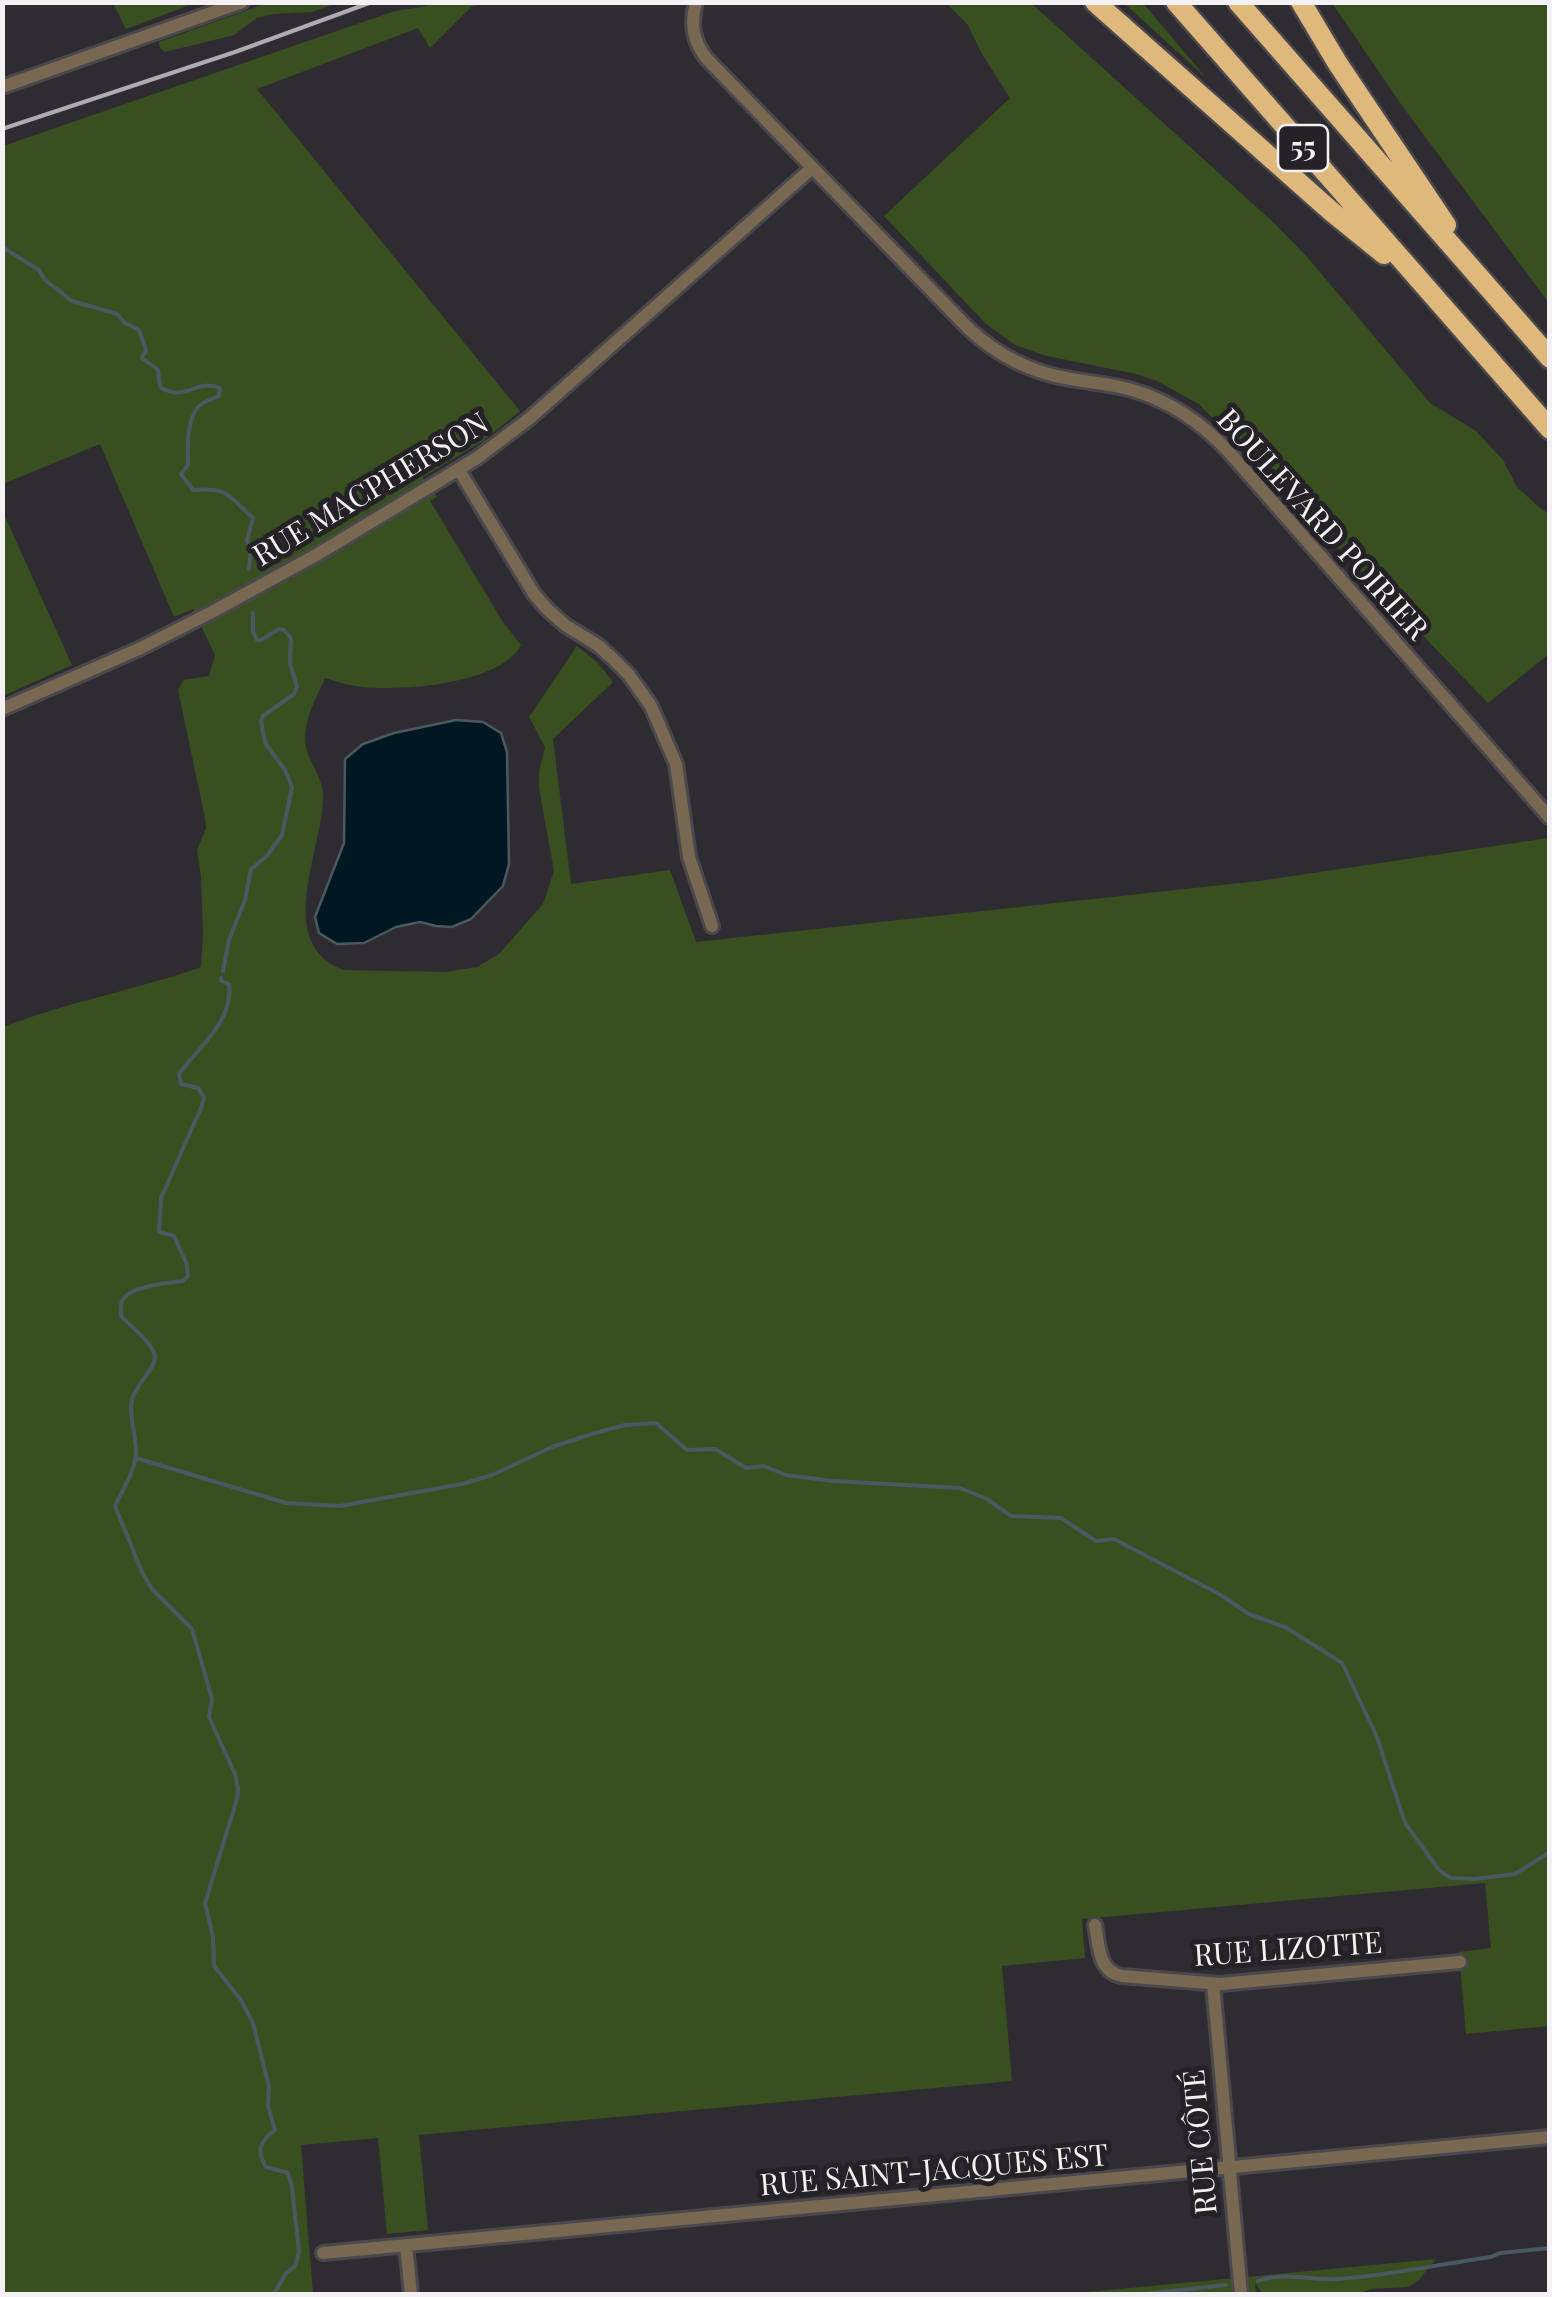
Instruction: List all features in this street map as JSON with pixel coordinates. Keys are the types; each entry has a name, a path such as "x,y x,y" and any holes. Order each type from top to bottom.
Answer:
{"highway":[{"path":"1095,2 1332,212 1431,293"},
{"name":"55","path":"1176,2 1550,428"},
{"name":"55","path":"1238,2 1550,358"},
{"path":"1301,2 1488,289"}],"street":[{"path":"2,87 242,2"},
{"name":"BOULEVARD POIRIER","path":"696,2 692,22 700,51 968,328 1018,364 1046,374 1112,384 1146,394 1178,409 1207,430 1549,816"},
{"name":"RUE MACPHERSON","path":"2,709 212,612 459,470 530,418 812,168"},
{"path":"459,470 519,572 547,610 599,646 651,706 676,764 690,857 712,926"},
{"name":"RUE LIZOTTE","path":"1095,1925 1103,1964 1113,1974 1212,1984 1460,1962"},
{"name":"RUE CÔTÉ","path":"1212,1984 1240,2294"},
{"name":"RUE SAINT-JACQUES EST","path":"323,2254 1550,2136"},
{"path":"406,2246 411,2294"}],"green space":[{"path":"113,3 195,3 126,29"},
{"path":"267,3 337,3 312,12 257,18 234,35 165,52 160,48 159,42"},
{"path":"435,3 527,3 471,7 430,48 418,28 257,89 520,411 483,441 423,477 437,497 430,501 521,645 494,669 450,682 381,688 325,678 312,707 306,749 323,795 306,917 310,939 322,957 344,970 445,972 477,967 499,954 543,904 554,871 539,788 545,747 529,717 577,646 613,682 553,739 571,884 670,870 696,942 1259,881 1549,838 1549,2026 1466,2034 1459,1952 1491,1948 1485,1883 1082,1919 1085,1958 1002,1966 1012,2081 419,2135 428,2230 387,2234 378,2138 301,2145 313,2294 3,2294 3,1027 201,967 203,934 197,850 206,828 178,690 184,680 209,676 215,655 193,609 174,617 100,444 3,484 3,146 395,11"},
{"path":"946,3 1031,3 1274,223 1430,403 1476,431 1503,460 1517,487 1549,514 1549,654 1488,703 1199,404 1136,374 1047,356 1015,345 985,323 884,216 1010,98 968,25"},
{"path":"1124,3 1143,3 1207,79"},
{"path":"1332,3 1549,3 1549,303 1403,107"},
{"path":"2,510 72,665 3,696 2,696"},
{"path":"1436,2259 1408,2287 1357,2294 1263,2294 1255,2283 1256,2294 1067,2294"}],"water":[{"path":"456,720 483,722 501,733 507,752 509,864 503,886 471,919 452,927 420,922 396,927 364,943 337,944 319,933 315,917 344,843 345,759 363,744 394,733"}],"waterway":[{"path":"2,247 39,270 45,280 72,301 117,314 139,330 146,350 142,358 158,370 160,387 177,392 204,386 220,388 219,396 202,404 193,415 188,465 181,474 193,490 221,492 253,518 247,540 251,549 249,569"},
{"path":"223,971 251,869 267,856 282,835 292,787 265,743 261,721 294,694 297,687 290,663 291,638 279,629 257,640 253,613"},
{"path":"221,978 229,984 221,1021 179,1074 181,1084 198,1088 204,1098 161,1198 159,1232 174,1236 188,1276 183,1281 135,1291 121,1304 121,1316 147,1341 155,1357 132,1399 135,1461 115,1506 152,1589 192,1629 212,1699 209,1717 235,1774 237,1799 205,1903 213,1937 214,1966 241,2000 253,2023 269,2087 268,2106 275,2130 263,2142 261,2156 266,2167 288,2173 292,2187 299,2252 295,2266 274,2294"},
{"path":"136,1458 286,1503 340,1506 462,1484 595,1433 625,1425 656,1423 687,1450 715,1449 746,1468 764,1466 786,1475 833,1481 960,1488 987,1499 1011,1516 1061,1518 1096,1541 1114,1539 1221,1595 1249,1614 1287,1628 1342,1663 1377,1737 1405,1823 1439,1870 1450,1878 1515,1874 1550,1852"},
{"path":"1258,2281 1394,2273 1550,2248"},
{"path":"1144,2294 1226,2285"}],"railway":[{"path":"2,129 372,2"}]}
